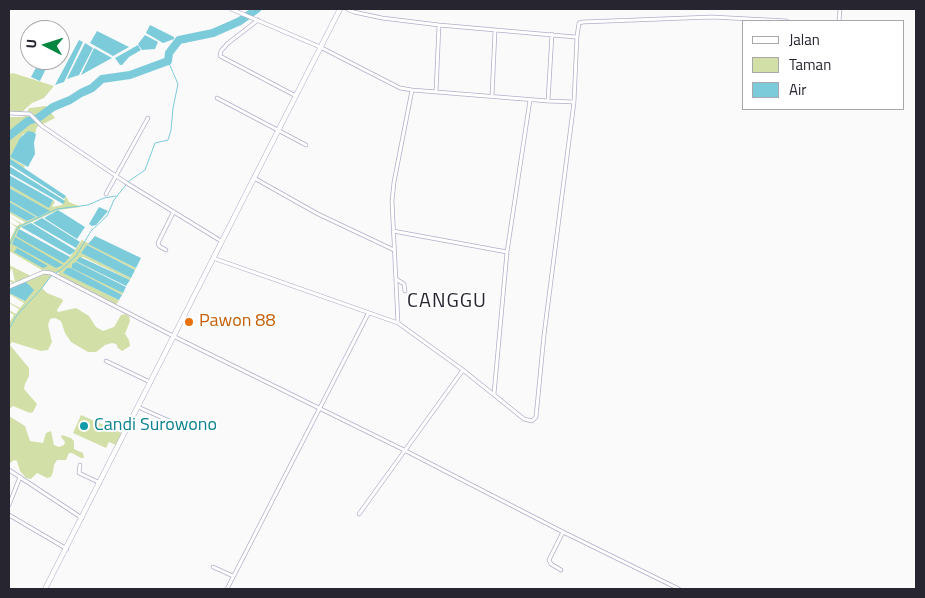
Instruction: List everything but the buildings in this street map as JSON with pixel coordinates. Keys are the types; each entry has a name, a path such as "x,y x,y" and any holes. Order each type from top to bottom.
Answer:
{"street":[{"path":"231,9 320,47 389,84 412,90 574,102"},
{"path":"45,589 340,9"},
{"path":"347,9 382,18 439,25 495,31 577,36"},
{"path":"212,258 398,323 463,370 524,419 532,421 536,417 544,335 574,102 579,23 703,17 766,20"},
{"path":"257,19 227,44 220,56 297,96"},
{"path":"436,92 439,25"},
{"path":"492,96 495,31"},
{"path":"548,101 552,34"},
{"path":"398,323 392,201 412,90"},
{"path":"217,98 306,145"},
{"path":"494,394 507,252 530,100"},
{"path":"9,113 27,113 32,116 35,120 126,183 221,241"},
{"path":"106,194 148,118"},
{"path":"254,178 318,214 394,250"},
{"path":"166,250 159,246 158,243 173,213"},
{"path":"393,231 507,252"},
{"path":"9,287 44,272 53,273 173,336 679,589"},
{"path":"396,279 404,284 405,291"},
{"path":"227,589 368,314"},
{"path":"106,361 151,382"},
{"path":"359,514 463,370"},
{"path":"138,407 174,423"},
{"path":"80,464 79,473 100,483"},
{"path":"9,470 82,518"},
{"path":"9,505 20,477"},
{"path":"9,515 67,549"},
{"path":"561,570 551,564 549,560 563,532"},
{"path":"213,567 234,576"}],"green space":[{"path":"13,73 54,86 44,98 32,103 22,112 13,113 9,111 9,74"},
{"path":"46,106 55,118 37,127 35,133 23,134 10,157 25,166 24,168 9,158 9,117 22,117 25,116 29,108"},
{"path":"9,185 49,207 53,200 55,202 52,207 62,205 66,196 69,202 81,207 58,210 21,227 16,236 70,257 82,240 136,268 135,270 87,245 82,253 131,278 130,280 83,257 76,261 126,287 76,262 123,293 122,295 71,268 64,273 119,300 115,307 58,277 59,273 55,272 50,277 42,288 47,293 62,299 63,301 57,310 58,312 76,308 89,316 96,327 103,331 114,327 121,315 129,316 130,321 125,334 130,346 122,351 116,344 112,343 105,345 96,352 88,352 71,342 65,333 61,321 55,318 50,319 48,325 52,342 48,350 41,351 12,342 10,345 29,368 29,376 24,389 37,404 33,412 30,413 13,406 9,409 9,323 14,315 9,310 16,314 19,309 9,302 20,308 24,303 9,293 24,301 26,282 9,289 9,285 13,283 9,279 15,282 12,268 9,274 9,265 31,276 42,270 9,251 9,242 16,227 9,222 17,226 20,224 9,216 22,224 25,222 9,213 9,211 27,221 36,217 9,202 9,200 38,217 49,211 9,188"},
{"path":"81,415 124,434 118,446 109,442 106,448 73,433"},
{"path":"9,416 25,426 30,441 43,443 46,433 51,431 54,445 59,447 64,445 65,442 61,437 62,435 71,438 74,441 74,449 83,453 84,458 69,453 66,460 57,460 51,477 47,478 37,473 31,479 26,478 20,471 17,461 14,460 9,464"}],"water":[{"path":"150,25 174,37 174,39 163,43 146,33"},
{"path":"97,31 129,47 113,56 90,43"},
{"path":"145,35 158,42 155,49 142,50 138,44"},
{"path":"79,40 83,42 70,69 70,57"},
{"path":"85,43 93,48 79,75 67,79"},
{"path":"138,45 141,50 120,65 115,58"},
{"path":"94,48 112,58 81,75"},
{"path":"35,70 45,70 40,81 31,77"},
{"path":"63,70 70,70 64,82 55,85"},
{"path":"28,131 36,134 34,143 35,154 28,167 10,157 20,138"},
{"path":"9,158 66,196 64,199 9,164"},
{"path":"9,166 65,201 63,204 9,173"},
{"path":"9,175 53,200 49,208 9,185"},
{"path":"9,188 50,211 38,217 9,200"},
{"path":"9,202 36,217 27,221 9,211"},
{"path":"99,207 108,211 96,225 92,226 89,224"},
{"path":"58,210 85,227 77,239 44,218"},
{"path":"42,218 80,242 76,248 33,223"},
{"path":"31,223 75,250 74,252 70,255 21,227"},
{"path":"19,229 70,257 64,263 16,236"},
{"path":"95,236 141,258 136,268 88,244"},
{"path":"15,237 63,265 56,268 12,244"},
{"path":"87,245 135,270 131,278 81,253"},
{"path":"17,248 48,266 43,268 14,252"},
{"path":"80,257 130,280 126,286 76,261"},
{"path":"76,262 126,287 123,293 72,268 72,264"},
{"path":"67,268 71,268 122,295 119,300 63,273"},
{"path":"26,282 34,290 25,301 9,293 9,289"}],"waterway":[{"path":"9,136 28,121 38,118 53,107 92,88 102,79 130,75 168,61 169,53 179,40 213,33 240,21 257,9"},
{"path":"9,329 17,315 50,277 76,256 91,231 107,216 114,200 129,181 145,170 155,143 168,140 178,84 168,61"},
{"path":"9,246 18,227 57,209 88,205 104,198 116,196"}],"place":[{"name":"Pawon 88","path":"189,322"},
{"name":"Candi Surowono","path":"84,426"}],"district":[{"name":"CANGGU","path":"447,302"}]}
